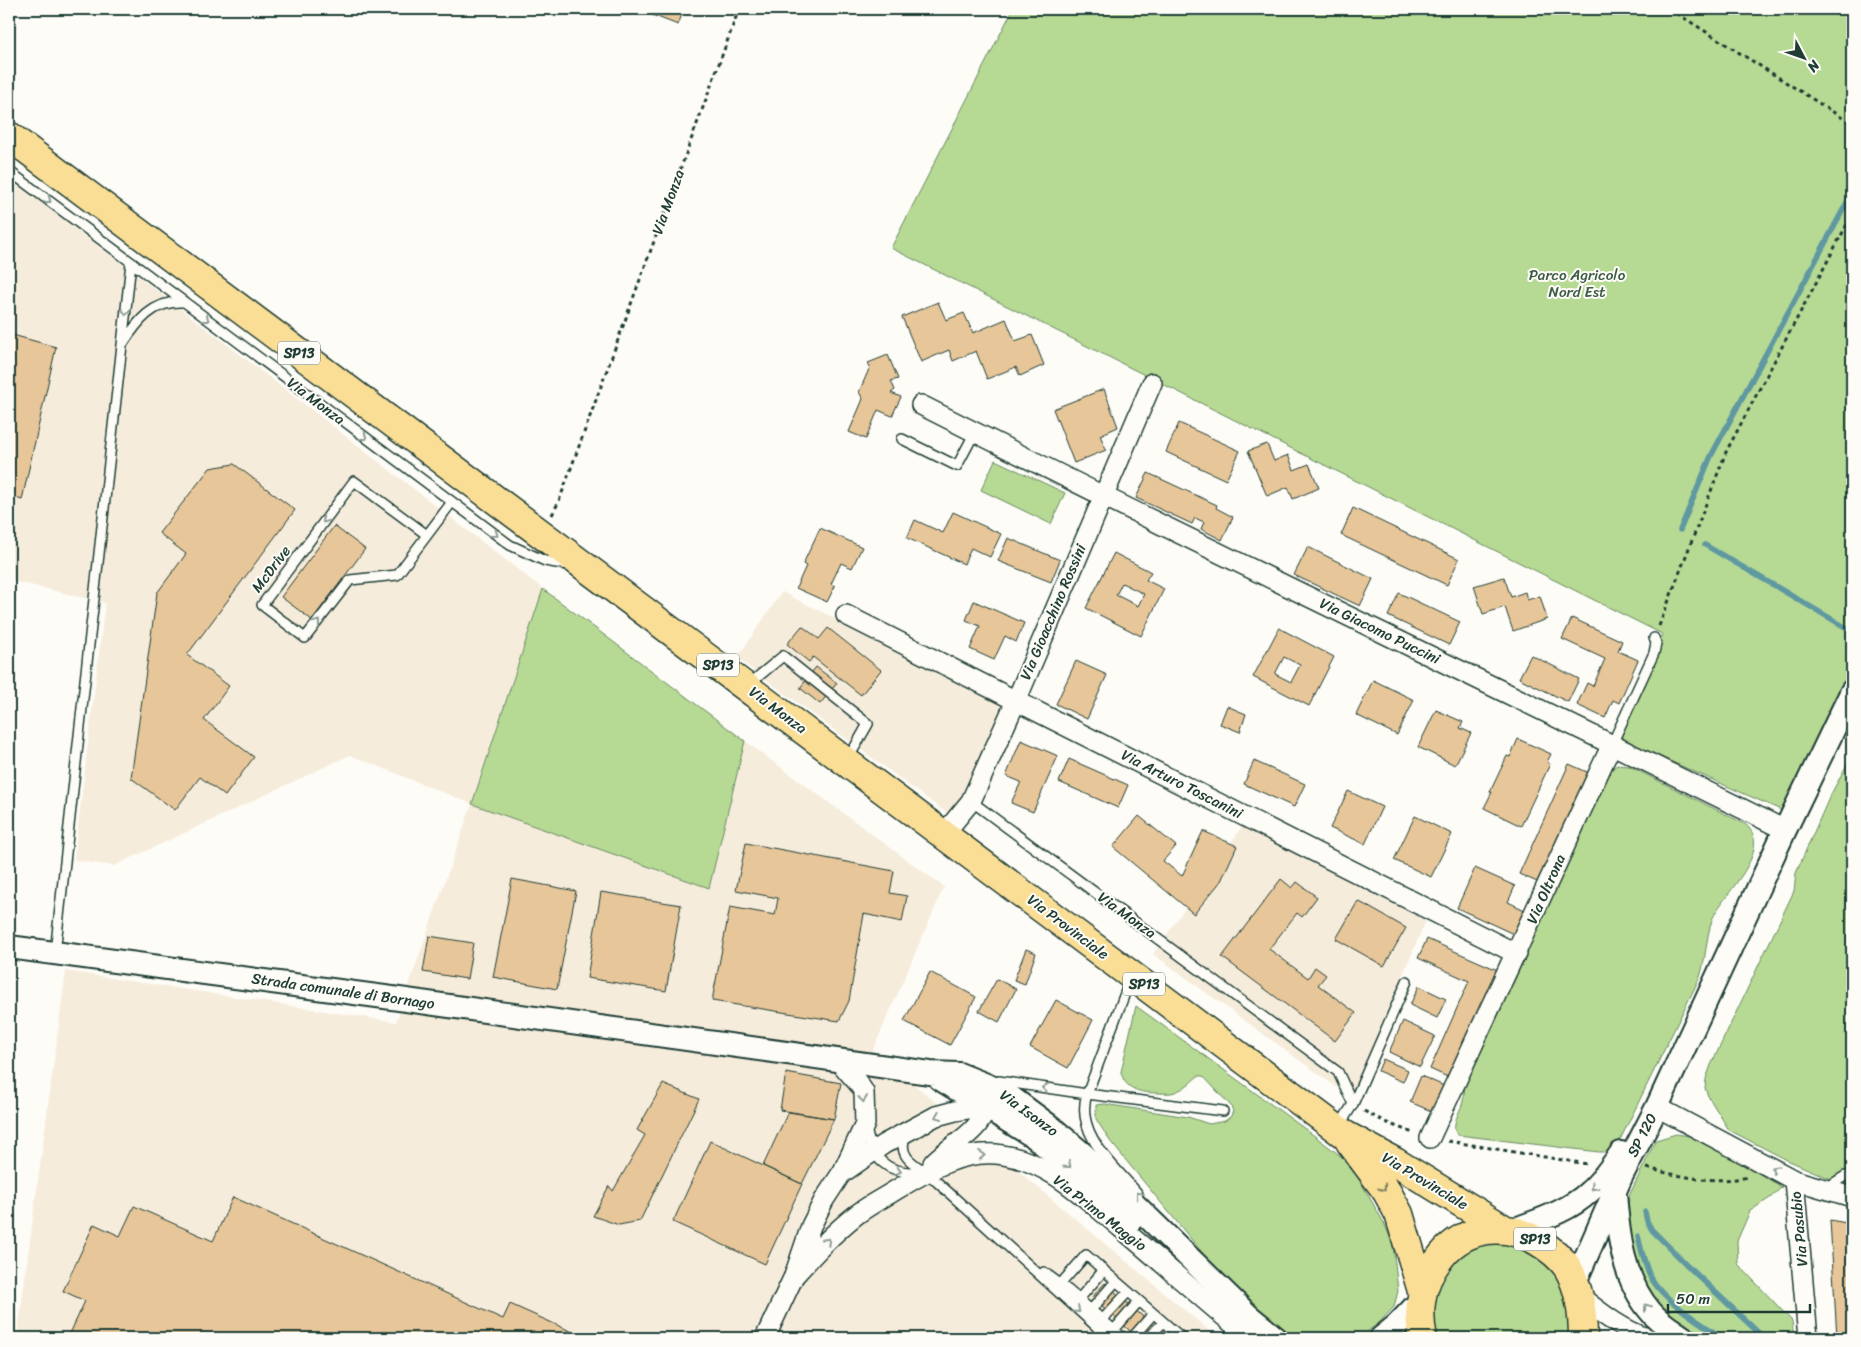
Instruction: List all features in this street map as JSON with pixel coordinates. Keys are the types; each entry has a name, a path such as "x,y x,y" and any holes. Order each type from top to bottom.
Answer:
{"main road":[{"name":"Via Monza","path":"9,136 847,762"},
{"name":"Via Provinciale","path":"847,762 1341,1132 1509,1230"},
{"name":"Via Provinciale","path":"1341,1132 1387,1192 1399,1214 1421,1296"},
{"name":"SP13","path":"1423,1338 1421,1296 1429,1274 1439,1258 1452,1244 1476,1231 1509,1230 1531,1237 1556,1254 1568,1268 1577,1288 1582,1310 1583,1338"}],"street":[{"name":"Via Gioacchino Rossini","path":"944,834 971,801 1152,383"},
{"name":"Via Giacomo Puccini","path":"921,405 1102,496 1785,830"},
{"name":"Via Arturo Toscanini","path":"846,615 1517,954"},
{"name":"SP 120","path":"1577,1288 1615,1190 1623,1161 1656,1107 1852,691"},
{"name":"Via Oltrona","path":"1430,1138 1517,954 1612,744"},
{"name":"Strada comunale di Bornago","path":"9,947 677,1037"},
{"name":"Via Isonzo","path":"677,1037 967,1077 1004,1092 1051,1127 1092,1162 1204,1273 1249,1316 1276,1338"},
{"name":"Via Primo Maggio","path":"765,1338 794,1276 811,1226 824,1200 841,1174 865,1124 864,1092 855,1078 837,1059"},
{"path":"930,1073 1036,1138 1093,1186 1251,1338"},
{"path":"967,1077 983,1090 986,1106"},
{"path":"986,1106 1004,1105 1028,1118 1092,1162"},
{"name":"Via Primo Maggio","path":"841,1174 909,1130 945,1113 986,1106 981,1120 962,1140 939,1157 926,1172"},
{"name":"Via Pasubio","path":"1656,1107 1794,1180 1852,1197"},
{"name":"Via Primo Maggio","path":"794,1276 828,1239 856,1214 926,1172 965,1157 983,1154 1003,1155 1040,1167 1062,1180 1251,1338"},
{"path":"1509,1230 1549,1216 1578,1201 1623,1161"},
{"name":"Via Pasubio","path":"1794,1180 1808,1338"},
{"path":"1615,1190 1619,1232 1630,1277 1651,1312 1684,1338"},
{"path":"1577,1288 1611,1321 1628,1331 1647,1338"},
{"path":"1383,1338 1421,1296"}],"lane":[{"name":"Via Monza","path":"9,171 510,545 545,561 589,569"},
{"path":"55,953 131,263"},
{"path":"122,345 136,324 148,312 161,305 184,302"},
{"path":"902,439 957,466 975,432"},
{"name":"McDrive","path":"354,481 428,535 397,575 350,580 305,638 262,605 354,481"},
{"path":"428,535 452,502"},
{"name":"Via Oltrona","path":"1612,744 1654,653 1656,643 1654,638"},
{"path":"747,687 783,656 868,724 847,762"},
{"name":"Via Monza","path":"971,801 1338,1072 1353,1104"},
{"path":"1132,975 1084,1101 1085,1122 1096,1145 1204,1273"},
{"path":"1341,1132 1407,981"},
{"path":"967,1077 1223,1111"},
{"path":"865,1124 867,1136 885,1167 903,1174 926,1172"},
{"path":"909,1130 903,1141 903,1148 906,1157 912,1164 926,1172 985,1226 1003,1236 1111,1334 1123,1338"},
{"path":"1825,1189 1845,1176 1852,1176"},
{"path":"1058,1287 1086,1255 1182,1338"},
{"path":"1079,1299 1104,1270"},
{"path":"1091,1310 1116,1282"},
{"path":"1058,1287 1079,1299 1102,1320 1111,1334"},
{"path":"1102,1320 1128,1292"},
{"path":"1111,1334 1139,1301"},
{"path":"1132,1338 1153,1314"},
{"path":"1149,1338 1163,1322"}],"path":[{"name":"Via Monza","path":"541,533 559,501 739,9"},
{"path":"1670,9 1852,124"},
{"path":"1654,638 1726,452 1852,215"},
{"path":"1353,1104 1385,1122 1430,1138 1599,1166 1612,1159 1688,1177 1727,1180 1758,1175 1774,1169"}],"shaded area":[{"path":"9,178 543,589 472,804 350,755 114,866 74,860 105,603 9,580"},
{"path":"782,592 1004,703 963,796 948,814 737,658"},
{"path":"745,741 944,887 873,1050 1218,1338 17,1338 66,971 396,1022 472,804 709,888"},
{"path":"1244,824 1428,916 1350,1097 1153,954"}],"green space":[{"name":"Parco Agricolo Nord Est","path":"1013,9 1852,9 1852,674 1781,810 1620,739 1646,680 1662,634 891,248"},
{"path":"995,460 1065,493 1051,524 981,490"},
{"path":"543,589 745,741 709,888 472,804"},
{"path":"1852,755 1852,1188 1787,1160 1729,1130 1705,1088 1711,1065 1794,891 1796,873 1829,798"},
{"path":"1617,765 1629,766 1745,824 1753,835 1754,846 1751,859 1712,920 1700,977 1617,1146 1606,1152 1599,1152 1458,1135 1455,1123 1464,1098 1463,1080 1603,775"},
{"path":"1136,1006 1342,1157 1359,1179 1384,1223 1393,1244 1398,1291 1394,1307 1380,1322 1364,1334 1351,1338 1309,1338 1287,1332 1265,1319 1229,1285 1110,1141 1096,1119 1096,1105 1104,1104 1188,1117 1209,1124 1225,1121 1231,1116 1233,1111 1231,1106 1203,1076 1198,1076 1181,1089 1169,1093 1135,1090 1126,1083 1121,1072"},
{"path":"1676,1134 1696,1137 1782,1187 1770,1198 1750,1211 1737,1241 1738,1264 1792,1321 1794,1338 1696,1338 1670,1320 1642,1281 1631,1249 1628,1211 1629,1196 1656,1140"},
{"path":"1480,1242 1518,1244 1553,1268 1567,1297 1571,1338 1434,1338 1432,1301 1448,1265"}],"building":[{"path":"655,9 684,9 678,25 652,15"},
{"path":"938,302 946,320 964,313 973,333 1006,319 1015,341 1032,335 1044,365 1020,376 1016,367 987,379 976,351 953,361 949,350 921,362 902,317"},
{"path":"9,334 56,347 22,500 9,496"},
{"path":"888,355 898,379 891,381 895,390 891,393 901,397 892,416 878,410 866,439 849,432 863,399 859,392 870,367 868,363"},
{"path":"1104,389 1118,427 1100,435 1106,450 1074,463 1053,409"},
{"path":"1179,423 1240,451 1226,480 1166,452"},
{"path":"1267,444 1274,461 1288,455 1294,470 1309,464 1319,488 1293,499 1288,487 1267,496 1248,451"},
{"path":"234,464 295,510 187,655 229,686 204,720 254,757 225,796 200,777 175,810 131,778 157,593 186,554 159,533 210,468"},
{"path":"1148,473 1217,505 1216,508 1233,517 1222,540 1201,529 1204,522 1195,518 1192,524 1136,498"},
{"path":"1353,508 1459,559 1447,585 1341,535"},
{"path":"953,512 1001,534 990,557 971,548 964,564 907,538 915,520 943,533"},
{"path":"334,526 365,549 312,620 281,597"},
{"path":"820,528 862,547 852,568 841,563 831,584 835,586 827,602 796,588 806,566 803,564"},
{"path":"1008,538 1060,560 1051,582 998,561"},
{"path":"1308,547 1373,579 1360,606 1294,575"},
{"path":"1114,553 1151,572 1146,580 1164,589 1141,636 1086,608","holes":["1122,583 1144,594 1138,606 1116,595"]},
{"path":"1504,577 1511,597 1525,592 1527,600 1540,596 1547,619 1513,631 1505,607 1483,614 1474,586"},
{"path":"1399,593 1460,622 1449,645 1388,616"},
{"path":"974,601 1024,623 1016,642 1005,636 994,660 970,649 980,626 966,620"},
{"path":"1572,618 1622,641 1618,651 1638,660 1619,703 1613,700 1605,718 1577,705 1587,683 1593,686 1605,659 1562,639"},
{"path":"802,626 819,639 828,628 881,670 861,695 813,657 809,662 787,644"},
{"path":"1279,628 1334,657 1309,706 1253,677","holes":["1284,657 1300,665 1291,682 1275,674"]},
{"path":"1531,655 1579,679 1568,702 1519,678"},
{"path":"1076,661 1107,675 1087,719 1056,704"},
{"path":"816,667 837,683 820,704 800,688"},
{"path":"1373,680 1414,700 1397,735 1356,715"},
{"path":"1227,706 1246,714 1240,732 1220,724"},
{"path":"1436,710 1463,722 1460,728 1471,733 1455,765 1418,747"},
{"path":"1518,739 1551,754 1547,762 1550,764 1521,826 1484,808 1507,756 1510,757"},
{"path":"1021,740 1058,756 1033,812 1011,803 1021,782 1006,776"},
{"path":"1069,759 1128,785 1118,808 1059,782"},
{"path":"1254,761 1305,784 1294,807 1244,784"},
{"path":"1569,764 1594,775 1544,885 1519,874"},
{"path":"1348,791 1382,807 1365,844 1330,828"},
{"path":"1139,816 1176,846 1163,861 1182,876 1203,831 1237,846 1221,881 1194,914 1113,847"},
{"path":"1415,816 1452,834 1431,877 1394,860"},
{"path":"746,843 894,871 890,893 907,896 902,922 864,914 849,1001 839,1021 712,1001 730,907 775,915 778,898 736,890"},
{"path":"1475,868 1515,886 1508,902 1531,913 1520,937 1457,908"},
{"path":"512,879 576,891 557,989 493,977"},
{"path":"1281,879 1292,888 1297,882 1317,897 1302,917 1297,913 1269,949 1308,978 1315,967 1326,975 1318,985 1356,1013 1335,1041 1222,957"},
{"path":"601,892 681,905 666,991 587,978"},
{"path":"1358,901 1406,928 1384,966 1336,939"},
{"path":"429,936 473,943 467,979 423,972"},
{"path":"1427,939 1502,972 1454,1080 1430,1069 1469,981 1418,958"},
{"path":"1026,949 1036,953 1025,984 1014,980"},
{"path":"930,972 976,997 950,1045 904,1021"},
{"path":"997,979 1016,989 999,1022 979,1011"},
{"path":"1419,986 1446,999 1437,1018 1410,1005"},
{"path":"1056,1000 1093,1020 1068,1068 1030,1047"},
{"path":"1403,1021 1435,1036 1420,1067 1389,1052"},
{"path":"1383,1059 1408,1070 1403,1082 1378,1071"},
{"path":"786,1073 841,1083 834,1119 780,1110"},
{"path":"1421,1076 1449,1088 1438,1114 1410,1102"},
{"path":"663,1084 699,1099 640,1221 619,1225 593,1216 609,1186 613,1191 645,1135 637,1130"},
{"path":"788,1112 834,1119 802,1184 763,1166"},
{"path":"710,1141 802,1184 765,1264 673,1222"},
{"path":"233,1197 503,1319 510,1304 586,1338 68,1338 85,1301 63,1291 94,1224 120,1236 134,1206 213,1241"},
{"path":"1830,1220 1852,1224 1852,1338 1837,1338"},
{"path":"1105,1283 1167,1338 1138,1338 1092,1297"}],"waterway":[{"path":"1680,530 1711,456 1852,193"},
{"path":"1705,545 1852,631"},
{"path":"1645,1212 1652,1230 1763,1337"},
{"path":"1638,1236 1649,1274 1662,1292 1682,1310 1723,1338"}]}
